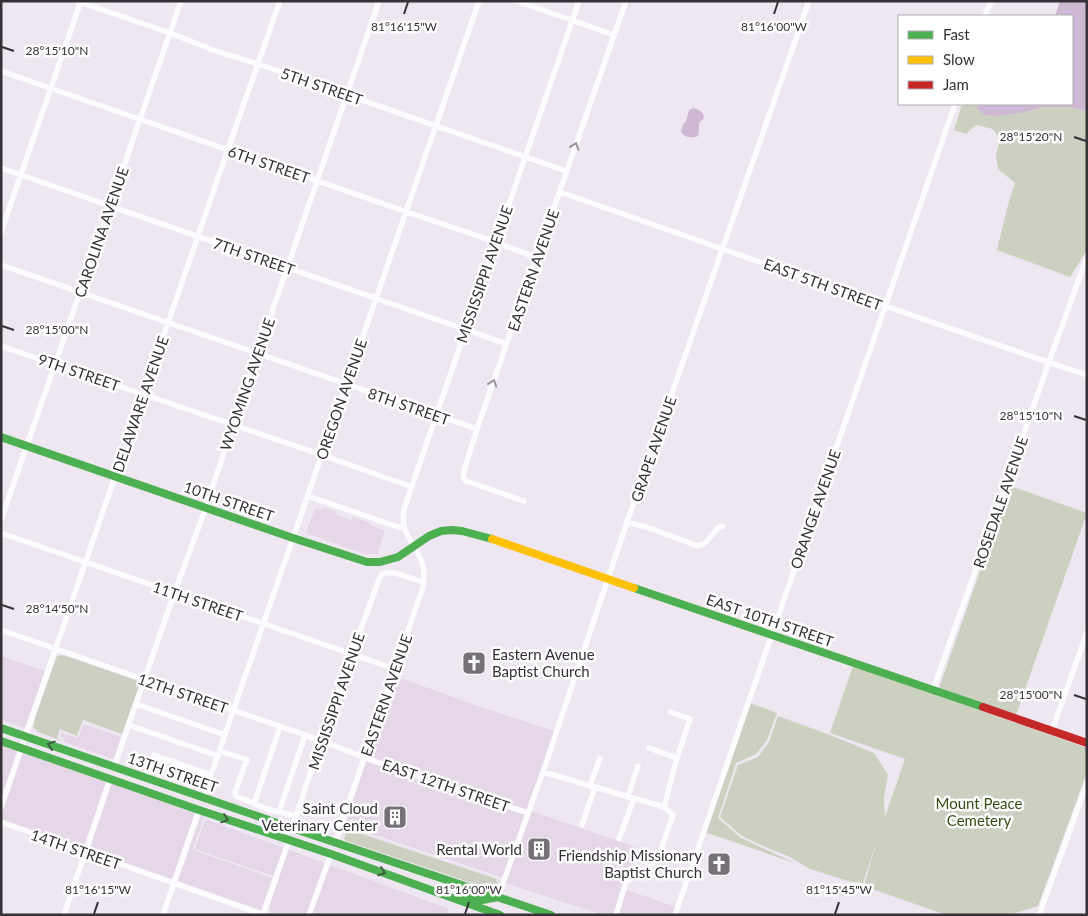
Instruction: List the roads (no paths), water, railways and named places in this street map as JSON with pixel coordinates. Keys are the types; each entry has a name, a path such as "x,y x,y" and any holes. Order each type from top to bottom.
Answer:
{"main road":[{"name":"10TH STREET","path":"1,437 367,562 378,563 395,559 430,535 444,531"},
{"name":"EAST 10TH STREET","path":"444,531 454,530 473,533 1087,743"},
{"name":"13TH STREET","path":"1,728 335,843"},
{"name":"13TH STREET","path":"1,741 331,854"},
{"path":"60,761 75,760 104,770 114,767"},
{"path":"110,779 119,774 138,780 146,778"},
{"path":"148,792 164,791 194,801 199,801 203,798"},
{"path":"199,810 209,805 259,822 276,823"},
{"path":"261,831 278,830 324,846 335,843 551,915"},
{"path":"331,854 337,851 344,851 402,871 409,867"},
{"path":"331,854 500,915"},
{"path":"401,879 414,878 479,900 498,897"}],"street":[{"name":"CAROLINA AVENUE","path":"1,520 181,1"},
{"name":"DELAWARE AVENUE","path":"1,807 280,1"},
{"name":"WYOMING AVENUE","path":"114,767 206,507 257,353 379,1"},
{"name":"OREGON AVENUE","path":"203,798 479,1"},
{"path":"517,1 614,35"},
{"name":"MISSISSIPPI AVENUE","path":"404,526 404,509 579,1"},
{"name":"EASTERN AVENUE","path":"524,501 466,481 463,476 464,471 626,1"},
{"name":"GRAPE AVENUE","path":"498,897 809,1"},
{"path":"985,15 990,1"},
{"name":"5TH STREET","path":"80,2 213,50 566,171"},
{"path":"1,232 80,2"},
{"name":"6TH STREET","path":"1,71 496,242 537,258"},
{"name":"ORANGE AVENUE","path":"674,915 955,105"},
{"name":"7TH STREET","path":"1,168 507,344"},
{"name":"EAST 5TH STREET","path":"560,192 1087,374"},
{"name":"ROSEDALE AVENUE","path":"933,690 1087,257"},
{"name":"8TH STREET","path":"1,265 477,429"},
{"name":"9TH STREET","path":"1,346 412,487"},
{"path":"308,496 398,527 404,526 407,537 414,547"},
{"path":"627,522 698,546 705,543 719,527 724,526"},
{"name":"11TH STREET","path":"1,533 394,669"},
{"name":"EASTERN AVENUE","path":"335,843 423,587 424,572 422,560 414,547"},
{"name":"MISSISSIPPI AVENUE","path":"292,828 377,583 382,574 386,573 395,573 424,582"},
{"name":"12TH STREET","path":"1,630 364,756"},
{"path":"1052,731 1087,632"},
{"path":"136,704 225,736"},
{"path":"664,807 690,719 670,712"},
{"path":"128,725 247,760 235,792 236,796 254,804 296,816"},
{"path":"254,804 280,727"},
{"path":"279,812 305,735"},
{"path":"649,748 677,758"},
{"path":"146,778 154,755 211,775"},
{"name":"EAST 12TH STREET","path":"364,756 390,767 528,813"},
{"path":"582,824 600,758"},
{"path":"619,839 638,766"},
{"path":"542,772 664,807 673,815 658,858 626,882 616,915"},
{"path":"64,915 110,779"},
{"path":"1040,915 1087,783"},
{"path":"163,915 199,810"},
{"name":"14TH STREET","path":"1,822 263,915"},
{"path":"263,915 288,840"},
{"path":"309,915 331,854"}],"place":[{"name":"Eastern Avenue Baptist Church","path":"474,663"},
{"name":"Saint Cloud Veterinary Center","path":"395,817"},
{"name":"Rental World","path":"539,849"},
{"name":"Friendship Missionary Baptist Church","path":"719,864"}],"park label":[{"name":"Mount Peace Cemetery","path":"979,812"}]}
